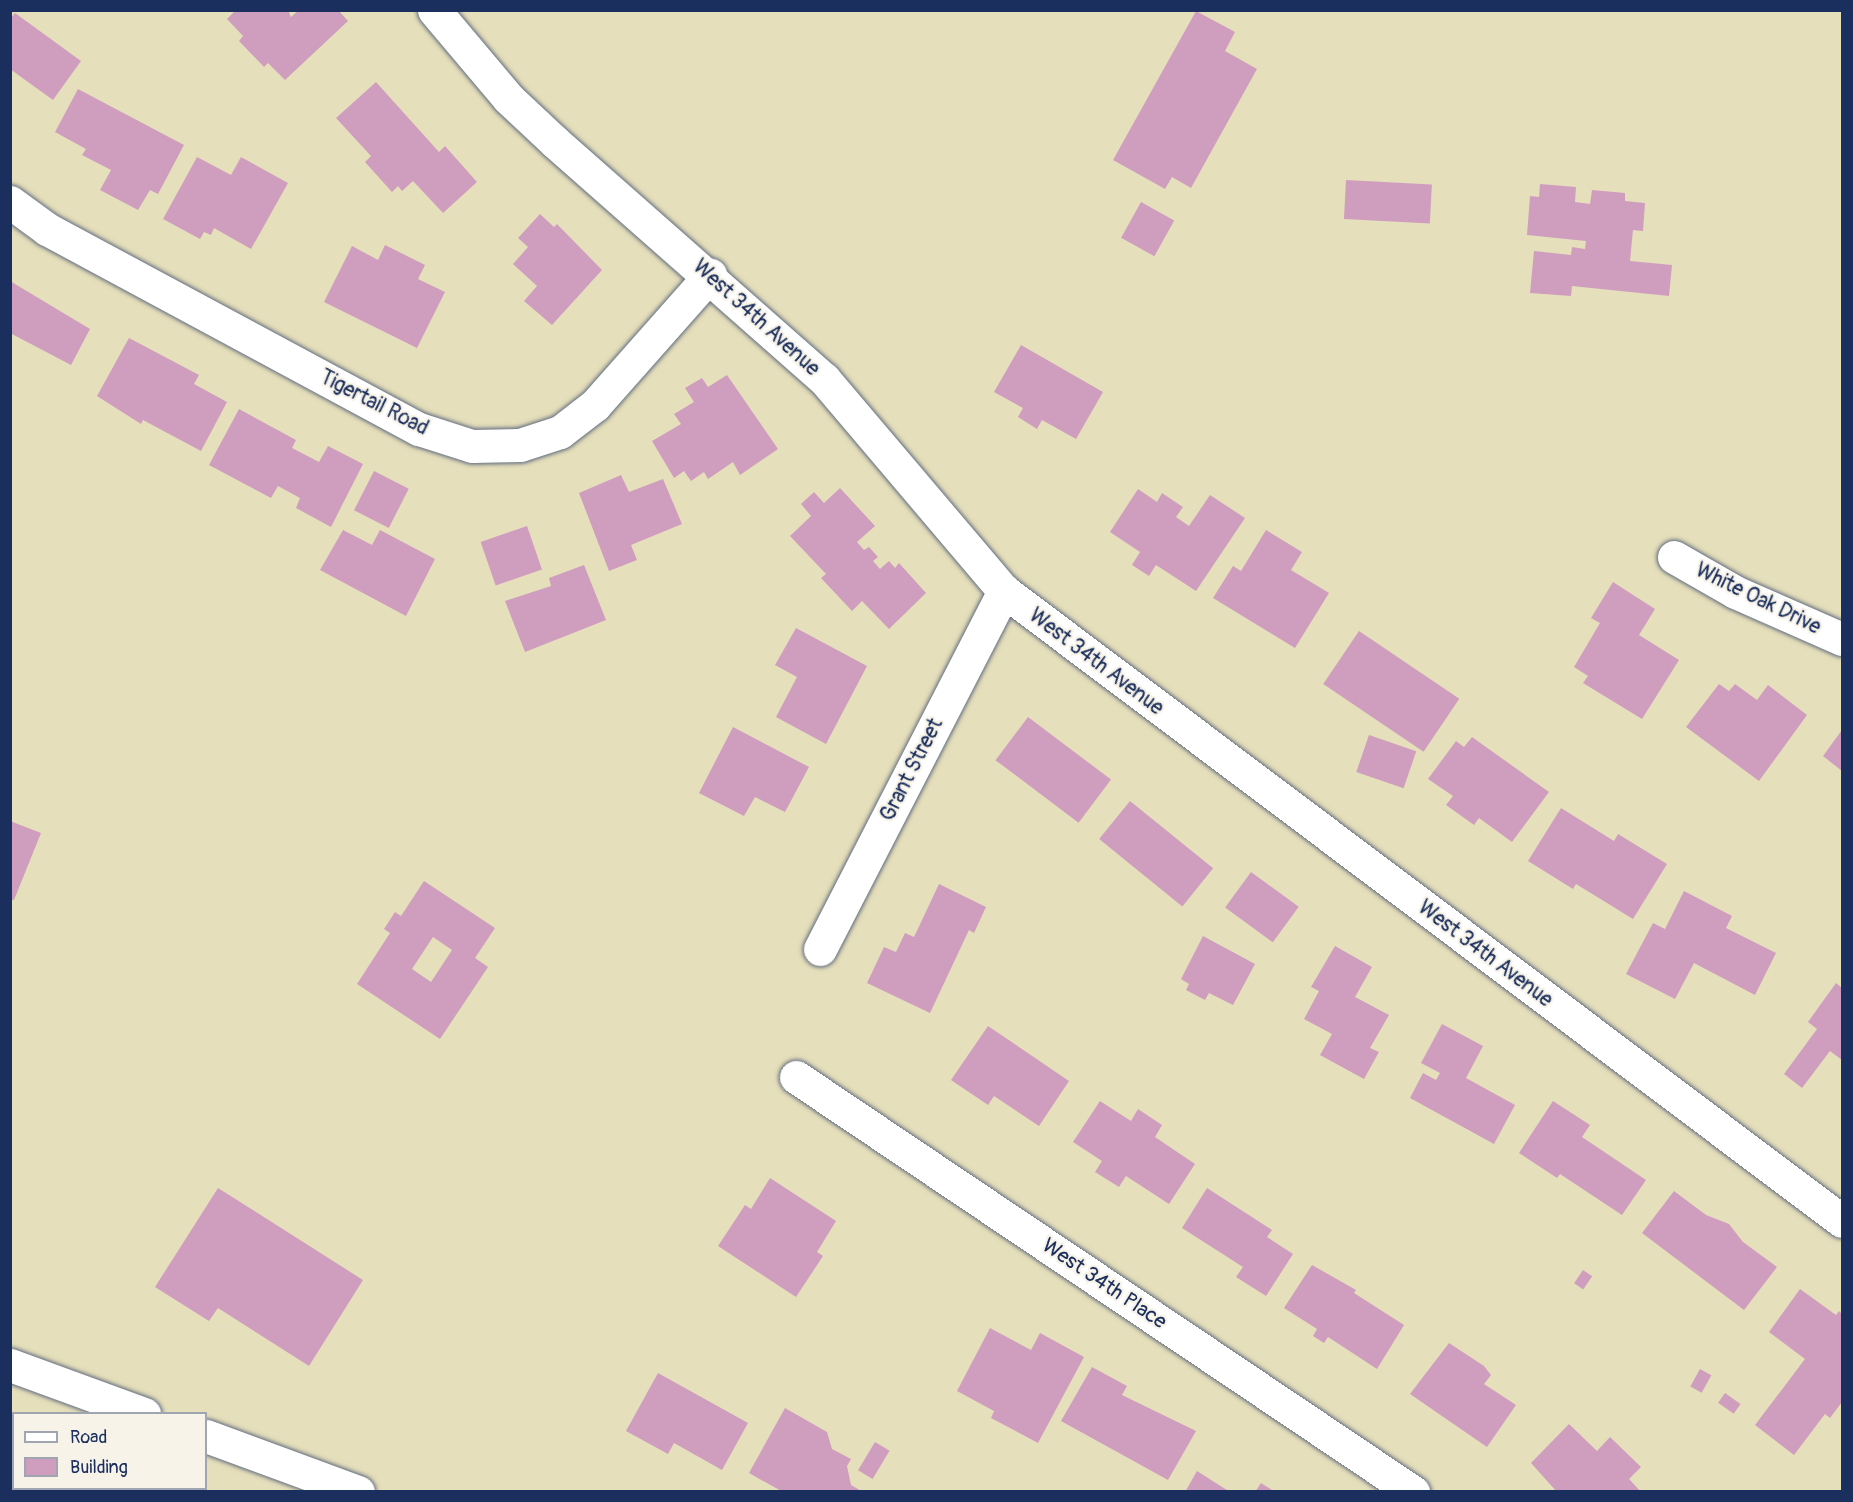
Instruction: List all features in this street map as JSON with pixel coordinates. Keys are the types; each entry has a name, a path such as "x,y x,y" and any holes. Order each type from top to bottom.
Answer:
{"street":[{"name":"West 34th Avenue","path":"434,10 508,98 555,142 710,275 824,379 1004,591 1842,1221"},
{"name":"Tigertail Road","path":"10,202 47,230 419,429 472,446 520,445 560,432 595,405 710,275"},
{"name":"White Oak Drive","path":"1674,557 1735,592 1842,639"},
{"name":"Grant Street","path":"820,949 1004,591"},
{"name":"West 34th Place","path":"796,1077 1413,1491"},
{"path":"10,1365 141,1412"},
{"path":"207,1436 358,1491"}],"building":[{"path":"236,10 288,10 291,17 299,10 338,10 348,21 285,80 268,63 264,67 239,41 243,36 227,19"},
{"path":"1196,11 1235,32 1225,51 1257,69 1191,188 1172,177 1165,189 1113,160"},
{"path":"15,13 81,61 53,100 10,69 10,19"},
{"path":"376,82 439,152 445,146 477,182 443,213 413,181 402,191 398,186 392,192 365,162 371,156 336,118"},
{"path":"78,89 184,145 158,194 150,190 138,210 100,190 111,170 82,155 86,149 55,132"},
{"path":"197,157 231,175 241,157 288,183 251,249 214,228 211,235 204,232 200,239 163,219"},
{"path":"1346,180 1432,185 1430,223 1344,219"},
{"path":"1540,184 1576,187 1575,202 1590,204 1592,190 1625,193 1625,201 1645,203 1643,231 1633,230 1630,261 1672,265 1669,296 1572,286 1571,296 1530,293 1534,251 1571,255 1572,247 1585,249 1586,241 1527,235 1530,196 1539,197"},
{"path":"1141,202 1174,220 1154,256 1121,238"},
{"path":"540,214 554,227 557,224 602,270 552,325 524,301 537,286 513,264 528,247 518,238"},
{"path":"385,245 425,265 418,279 445,292 417,348 324,302 352,246 378,260"},
{"path":"10,281 90,329 71,365 10,333"},
{"path":"129,338 199,375 194,384 227,402 201,451 143,420 141,424 97,396"},
{"path":"1021,345 1103,392 1076,439 1042,420 1037,429 1018,417 1023,408 994,392"},
{"path":"727,375 778,449 740,475 733,462 708,479 704,472 691,481 684,471 674,478 652,441 681,424 674,414 694,402 685,388 702,378 708,387"},
{"path":"239,409 296,440 292,448 319,462 328,446 363,464 331,527 296,508 300,498 278,486 271,498 209,465"},
{"path":"374,471 409,489 389,528 354,510"},
{"path":"621,475 629,492 663,479 682,524 631,545 637,560 609,571 579,493"},
{"path":"840,488 875,526 857,542 864,550 869,547 878,557 873,561 880,569 889,561 895,568 899,563 926,593 889,629 862,601 852,611 821,578 826,574 790,536 811,516 801,504 814,492 824,503"},
{"path":"1138,489 1157,502 1162,493 1183,507 1176,517 1189,526 1210,495 1245,518 1196,591 1156,565 1149,576 1132,565 1140,552 1110,532"},
{"path":"527,526 542,569 496,585 481,542"},
{"path":"343,530 372,545 380,530 435,559 406,616 320,570"},
{"path":"1266,530 1302,552 1291,570 1329,593 1295,648 1213,598 1233,566 1241,571"},
{"path":"584,565 606,620 525,652 505,601 551,586 549,578"},
{"path":"1613,582 1655,609 1639,635 1679,660 1642,719 1583,683 1588,676 1574,667 1600,623 1591,618"},
{"path":"796,628 867,666 826,744 776,717 797,677 775,665"},
{"path":"1359,631 1459,699 1424,752 1323,684"},
{"path":"1719,684 1729,691 1735,684 1757,700 1768,685 1807,715 1759,781 1686,727"},
{"path":"1028,717 1111,780 1079,823 996,760"},
{"path":"733,727 809,767 785,812 755,797 744,816 699,793"},
{"path":"1842,730 1842,771 1823,756"},
{"path":"1369,735 1416,751 1404,788 1356,772"},
{"path":"1472,737 1549,792 1512,842 1479,818 1474,825 1446,805 1453,796 1428,779 1456,741 1464,747"},
{"path":"1130,801 1213,868 1182,906 1099,839"},
{"path":"1561,808 1614,841 1618,834 1667,864 1633,919 1576,884 1573,889 1528,861"},
{"path":"10,821 41,833 14,900 10,899"},
{"path":"1251,872 1299,907 1273,942 1225,908"},
{"path":"424,881 495,928 475,958 488,967 440,1039 357,984 390,933 384,929 395,912 401,916","holes":["433,937 452,950 431,982 412,969"]},
{"path":"939,884 986,907 974,933 969,930 930,1013 867,983 884,947 896,952 905,933 914,937"},
{"path":"1684,891 1732,916 1726,928 1776,953 1755,995 1694,963 1675,999 1626,974 1653,923 1665,929"},
{"path":"1203,936 1255,964 1233,1005 1209,993 1205,1000 1186,990 1189,984 1181,979"},
{"path":"1335,946 1372,967 1355,997 1389,1015 1370,1048 1379,1052 1364,1079 1320,1055 1332,1034 1304,1019 1319,991 1311,987"},
{"path":"1836,983 1842,988 1842,1060 1830,1051 1802,1088 1784,1074 1817,1029 1808,1022"},
{"path":"1442,1024 1483,1046 1466,1078 1515,1105 1494,1144 1410,1098 1423,1073 1436,1080 1440,1073 1421,1063"},
{"path":"988,1026 1069,1081 1039,1126 994,1096 988,1105 951,1080"},
{"path":"1100,1101 1131,1121 1138,1109 1162,1125 1155,1137 1195,1164 1169,1204 1126,1176 1119,1187 1095,1172 1102,1161 1073,1142"},
{"path":"1553,1101 1590,1125 1582,1137 1646,1180 1622,1215 1560,1174 1557,1178 1519,1153"},
{"path":"770,1178 836,1221 817,1252 823,1256 796,1297 718,1246 745,1205 751,1209"},
{"path":"218,1188 363,1280 309,1366 218,1308 209,1321 155,1287"},
{"path":"1207,1188 1272,1230 1267,1237 1293,1254 1266,1296 1236,1277 1243,1267 1182,1228"},
{"path":"1674,1191 1706,1215 1729,1224 1743,1242 1777,1267 1744,1310 1642,1233"},
{"path":"1312,1265 1356,1290 1354,1293 1404,1325 1377,1369 1328,1337 1324,1343 1313,1336 1317,1329 1284,1308"},
{"path":"1583,1270 1592,1276 1583,1289 1574,1283"},
{"path":"1800,1289 1836,1315 1839,1311 1842,1314 1842,1402 1830,1418 1825,1414 1794,1455 1755,1425 1805,1359 1769,1332"},
{"path":"990,1328 1031,1350 1040,1333 1084,1357 1038,1443 991,1418 994,1411 957,1391"},
{"path":"1449,1343 1484,1366 1491,1375 1484,1384 1516,1405 1487,1447 1410,1394"},
{"path":"1092,1367 1127,1386 1122,1395 1196,1431 1168,1480 1061,1421"},
{"path":"1700,1369 1711,1375 1702,1393 1690,1386"},
{"path":"658,1373 748,1423 722,1470 674,1443 668,1454 626,1431"},
{"path":"1725,1393 1741,1404 1734,1414 1718,1403"},
{"path":"785,1408 827,1432 832,1449 851,1459 847,1466 851,1485 863,1492 783,1492 749,1473"},
{"path":"1569,1424 1597,1451 1610,1437 1641,1467 1629,1479 1641,1492 1557,1492 1531,1463"},
{"path":"875,1442 890,1451 873,1479 858,1470"},
{"path":"12,1452 12,1479 10,1478"},
{"path":"1197,1471 1230,1492 1185,1492"},
{"path":"1261,1483 1275,1492 1255,1492"}]}
